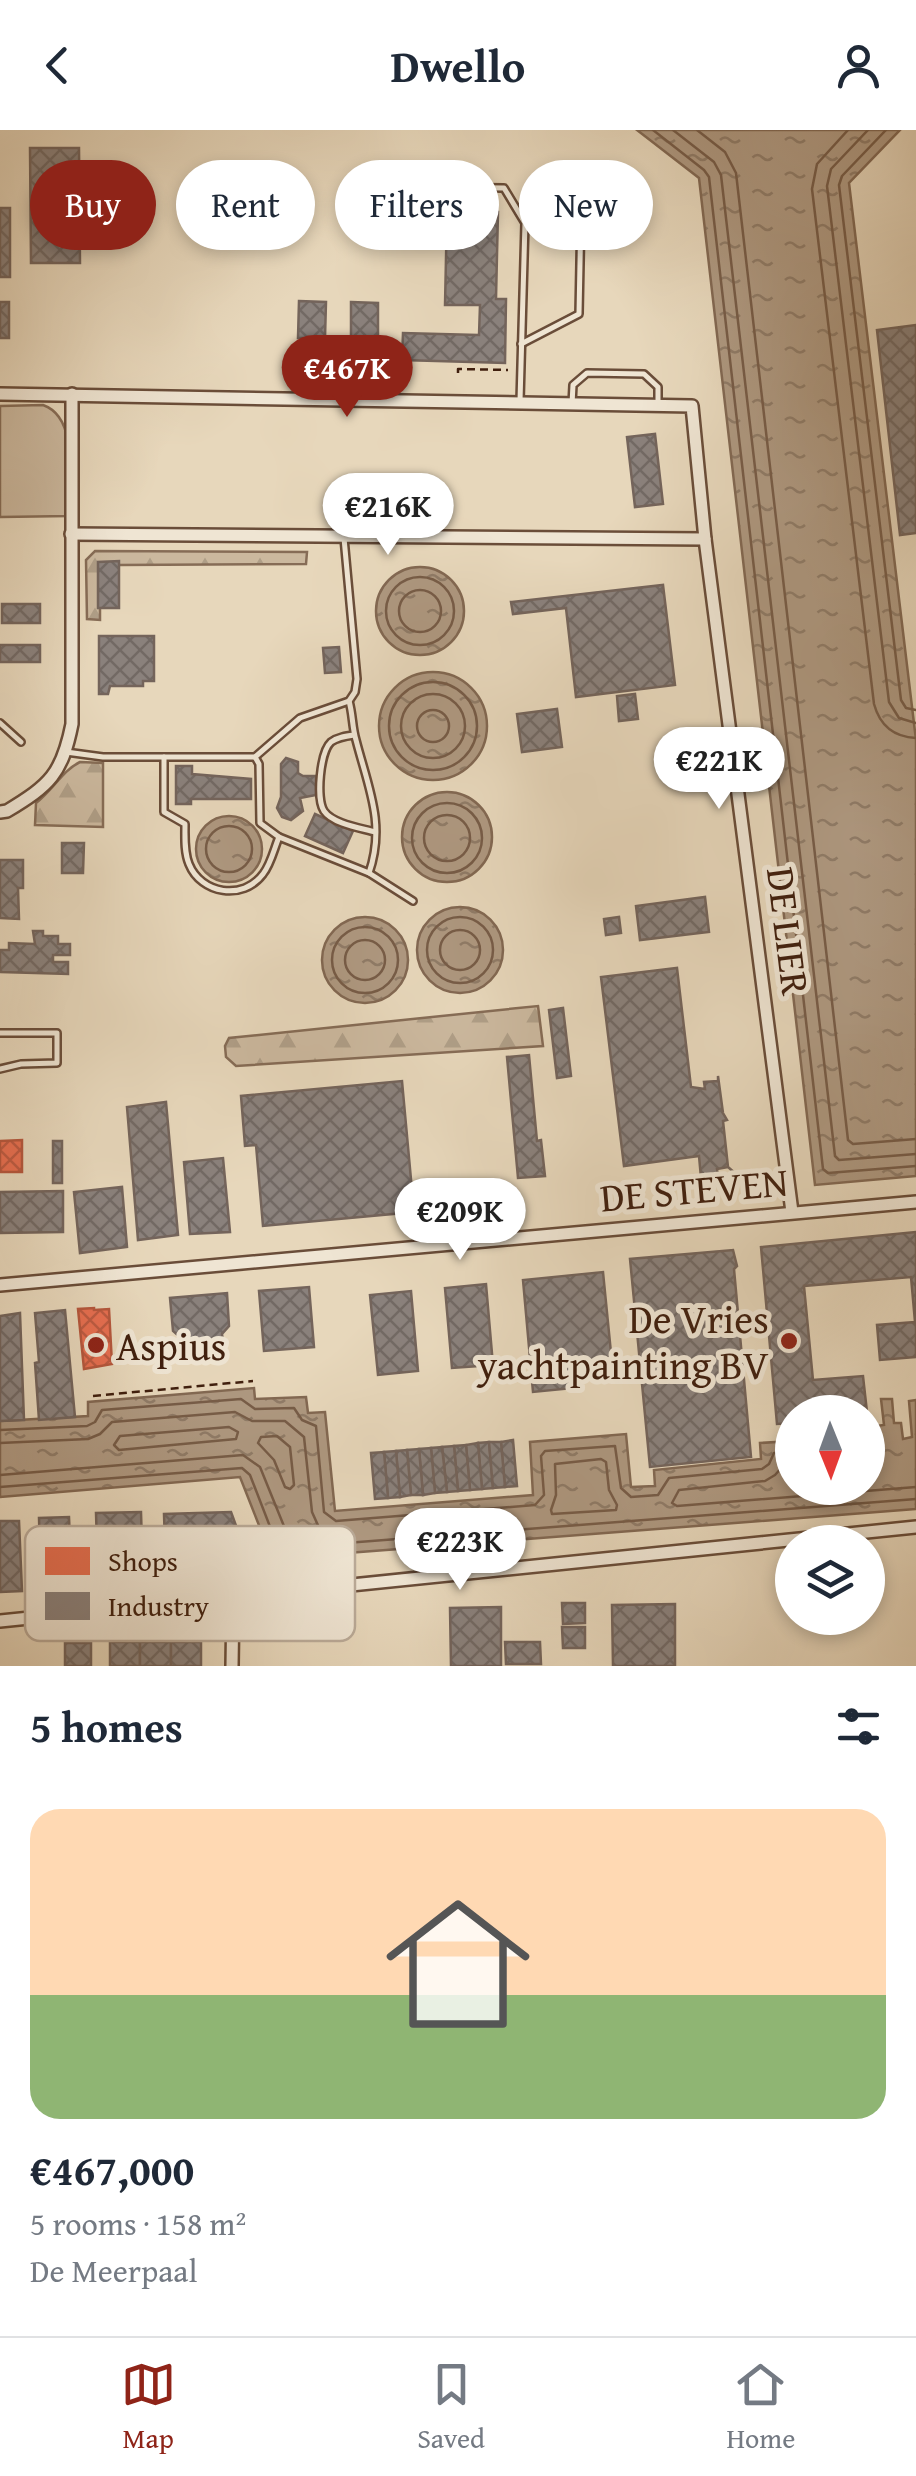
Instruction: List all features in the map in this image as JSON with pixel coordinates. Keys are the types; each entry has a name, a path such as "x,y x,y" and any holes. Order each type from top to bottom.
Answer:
{"street":[{"path":"0,394 658,406"},
{"path":"0,812 7,812 46,788 66,752 72,724 72,394"},
{"name":"DE LIER","path":"658,406 692,406 705,539 792,1212"},
{"path":"70,534 705,539"},
{"name":"DE STEVEN","path":"0,1285 916,1202"},
{"path":"355,1583 916,1527"},
{"path":"0,1621 25,1619"},
{"path":"232,1641 232,1666"}],"lane":[{"path":"499,188 504,188 525,224 520,404"},
{"path":"518,212 581,212 579,314 522,344"},
{"path":"572,404 573,385 587,372 644,374 658,388 658,406"},
{"path":"66,752 103,757 256,756 300,718 349,701 357,680 344,537"},
{"path":"349,701 354,735 369,779 376,833 369,873"},
{"path":"0,723 21,742"},
{"path":"354,735 333,741 325,751 321,805 335,819 376,833"},
{"path":"256,756 260,823 279,837 369,873 412,901"},
{"path":"164,757 164,812 185,824 188,860 206,885 227,891 248,887 264,873 279,837"},
{"path":"0,1033 57,1033 57,1063 0,1069"}],"path":[{"path":"474,362 474,370"},
{"path":"458,373 458,369 508,370"},
{"path":"92,1396 252,1381"}],"green space":[{"path":"43,405 55,412 67,437 69,516 0,517 0,406"},
{"path":"95,551 307,552 306,564 119,565 100,574 100,620 87,619 86,560"},
{"path":"80,762 103,763 103,827 35,825 36,803"},
{"path":"538,1006 543,1046 236,1066 226,1057 229,1038"}],"water":[{"path":"637,130 900,130 849,183 916,740 916,1176 815,1185 699,178"},
{"path":"420,567 437,570 451,580 461,594 461,628 451,642 437,652 420,655 403,652 389,642 379,628 376,611 379,594 389,580 403,570"},
{"path":"433,672 454,676 471,688 483,705 487,726 483,747 471,764 454,776 433,780 412,776 395,764 383,747 379,726 383,705 395,688 412,676"},
{"path":"447,792 464,795 479,805 489,820 489,854 479,869 464,879 447,882 430,879 415,869 405,854 402,837 405,820 415,805 430,795"},
{"path":"229,816 252,826 262,849 252,872 229,882 206,872 196,849 206,826"},
{"path":"460,907 490,920 503,950 490,980 460,993 430,980 417,950 430,920"},
{"path":"365,917 395,930 408,960 395,990 365,1003 335,990 322,960 335,930"},
{"path":"254,1388 255,1399 306,1397 308,1413 325,1412 335,1511 533,1495 530,1442 626,1434 631,1487 655,1486 654,1470 761,1459 760,1443 775,1442 775,1505 885,1505 885,1399 892,1399 894,1423 901,1423 903,1439 912,1437 909,1401 916,1400 916,1509 355,1552 355,1526 259,1526 240,1477 0,1497 0,1421 88,1416 88,1402"}],"building: Shops":[{"path":"22,1140 22,1172 0,1172 0,1141"},
{"name":"Aspius","path":"78,1309 109,1309 112,1364 84,1369"}],"building: Industry":[{"path":"30,148 79,148 79,160 30,160"},
{"path":"0,208 10,208 10,277 0,277"},
{"path":"31,250 80,250 80,263 31,263"},
{"path":"446,250 497,250 496,299 506,299 505,363 402,360 403,333 479,335 480,305 445,305"},
{"path":"299,301 326,302 325,338 321,339 320,353 303,352 303,338 298,338"},
{"path":"0,302 9,302 9,338 0,338"},
{"path":"351,302 378,303 378,340 373,340 373,354 355,353"},
{"path":"916,325 916,533 900,535 877,330"},
{"path":"655,434 663,504 635,507 627,437"},
{"path":"119,561 119,608 98,608 98,562"},
{"path":"663,585 675,685 576,697 566,608 513,614 511,602 512,602"},
{"path":"2,604 40,604 40,623 2,623"},
{"path":"99,636 154,636 154,681 143,681 143,686 110,686 108,694 99,694"},
{"path":"0,645 40,645 40,662 0,662"},
{"path":"339,647 341,672 325,673 323,648"},
{"path":"635,694 638,719 619,721 617,696"},
{"path":"557,709 562,747 522,752 517,714"},
{"path":"286,758 298,762 298,773 303,776 316,776 316,795 300,798 303,811 291,820 282,817 277,808 281,764"},
{"path":"176,766 192,766 192,774 251,779 251,799 191,799 191,804 176,804"},
{"path":"315,814 353,831 343,853 305,836"},
{"path":"62,843 84,843 83,873 62,873"},
{"path":"0,860 23,860 23,888 18,888 19,919 0,918"},
{"path":"705,897 709,932 640,940 636,906"},
{"path":"619,917 621,933 606,935 604,919"},
{"path":"33,931 58,936 58,944 70,944 70,955 53,955 53,962 68,962 68,974 0,972 0,950 9,950 9,943 35,944"},
{"path":"677,968 691,1087 705,1089 704,1082 718,1081 718,1076 727,1120 723,1121 728,1167 717,1169 718,1176 701,1178 699,1156 624,1166 601,977"},
{"path":"563,1008 571,1076 557,1078 549,1010"},
{"path":"529,1055 537,1141 541,1140 545,1176 518,1178 507,1057"},
{"path":"402,1081 414,1212 263,1226 256,1145 245,1146 241,1096"},
{"path":"166,1102 178,1235 138,1240 127,1107"},
{"path":"53,1141 62,1141 62,1183 53,1183"},
{"path":"223,1158 230,1232 190,1234 184,1162"},
{"path":"122,1187 127,1247 80,1253 74,1192"},
{"path":"63,1191 63,1232 0,1233 0,1192"},
{"name":"De Vries yachtpainting BV","path":"916,1232 916,1357 880,1360 877,1325 915,1322 911,1277 804,1286 813,1380 863,1376 865,1395 775,1395 775,1402 761,1247"},
{"path":"733,1250 751,1457 650,1467 630,1259"},
{"path":"603,1272 612,1363 572,1367 574,1388 533,1392 523,1280"},
{"path":"486,1284 493,1365 452,1368 445,1288"},
{"path":"309,1287 314,1347 264,1351 259,1291"},
{"path":"411,1291 418,1371 378,1375 370,1295"},
{"path":"227,1293 229,1326 222,1334 224,1351 183,1354 181,1338 173,1331 170,1298"},
{"path":"65,1310 75,1417 39,1420 35,1313"},
{"path":"20,1313 24,1420 0,1421 0,1316"},
{"path":"513,1440 517,1486 505,1487 501,1442"},
{"path":"489,1442 493,1488 482,1489 478,1443"},
{"path":"489,1442 501,1442 505,1487 493,1488"},
{"path":"478,1443 482,1489 470,1490 466,1445"},
{"path":"466,1445 470,1490 458,1491 454,1446"},
{"path":"454,1446 458,1491 447,1492 442,1447"},
{"path":"442,1447 447,1492 435,1493 431,1448"},
{"path":"431,1448 435,1493 423,1495 419,1449"},
{"path":"419,1449 423,1495 411,1495 407,1450"},
{"path":"407,1450 411,1495 400,1497 396,1451"},
{"path":"396,1451 400,1497 388,1498 384,1452"},
{"path":"384,1452 388,1498 375,1499 371,1453"},
{"path":"141,1512 141,1526 96,1526 96,1513"},
{"path":"231,1512 236,1526 164,1526 164,1514"},
{"path":"69,1517 69,1526 39,1526 39,1518"},
{"path":"0,1521 19,1521 22,1591 0,1592"},
{"path":"562,1603 585,1603 585,1623 563,1624"},
{"path":"675,1604 675,1666 613,1666 612,1605"},
{"path":"501,1607 501,1666 451,1666 450,1608"},
{"path":"562,1627 585,1627 585,1648 563,1648"},
{"path":"110,1642 140,1642 140,1666 110,1666"},
{"path":"140,1642 171,1642 171,1666 140,1666"},
{"path":"171,1642 201,1642 201,1666 171,1666"},
{"path":"505,1642 540,1642 541,1664 506,1664"},
{"path":"65,1643 91,1643 91,1666 65,1666"}],"place":[{"name":"De Vries yachtpainting BV","path":"789,1341"},
{"name":"Aspius","path":"96,1345"}]}
